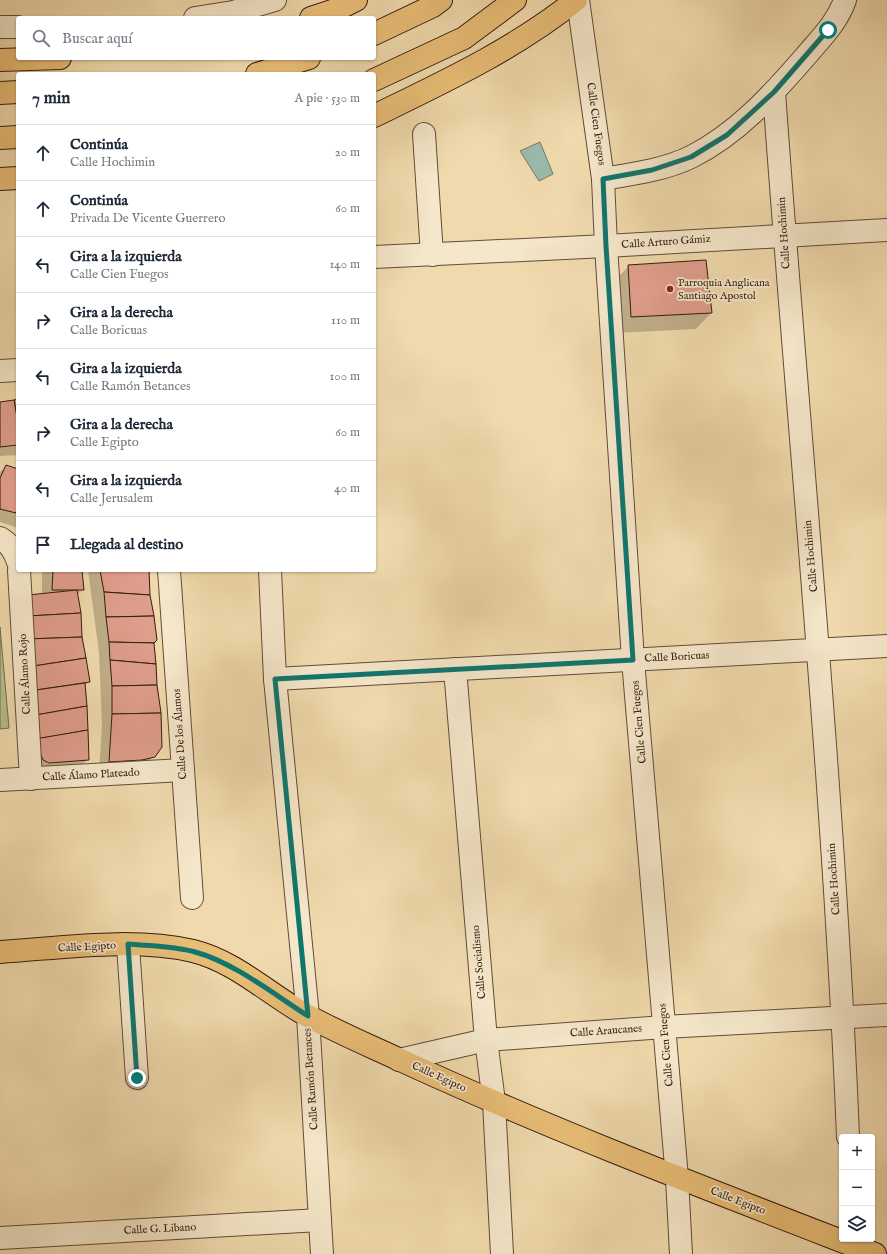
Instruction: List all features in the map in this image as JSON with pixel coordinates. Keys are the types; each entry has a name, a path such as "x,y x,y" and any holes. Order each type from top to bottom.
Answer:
{"main road":[{"path":"317,16 338,9 356,0"},
{"path":"376,33 433,6 441,0"},
{"path":"376,79 464,38 515,0"},
{"path":"376,115 472,69 549,22 577,0"},
{"path":"0,60 16,59"},
{"path":"264,72 302,60"},
{"path":"0,93 16,92"},
{"path":"0,138 16,137"},
{"path":"0,178 16,178"},
{"name":"Calle Egipto","path":"0,952 128,944 164,946 195,952 217,960 308,1016 399,1060 494,1102 677,1178 875,1254"}],"street":[{"name":"Calle Cien Fuegos","path":"577,0 603,179 633,660 677,1178 682,1254"},
{"path":"603,179 652,170 691,157 727,135 774,92 828,30 837,18 845,0"},
{"path":"208,16 274,7"},
{"path":"0,27 16,27"},
{"name":"Calle Hochimin","path":"774,92 784,235 818,649 843,1018 848,1134"},
{"path":"424,134 432,255"},
{"name":"Calle Arturo Gámiz","path":"376,257 887,230"},
{"path":"0,371 16,370"},
{"path":"0,538 8,543 16,556"},
{"name":"Calle Álamo Rojo","path":"19,572 31,779"},
{"name":"Calle De los Álamos","path":"169,572 192,898"},
{"name":"Calle Ramón Betances","path":"270,572 275,679 308,1016 322,1254"},
{"name":"Calle Boricuas","path":"275,679 887,646"},
{"name":"Calle Socialismo","path":"455,669 486,1040 494,1102 502,1254"},
{"name":"Calle Álamo Plateado","path":"0,780 183,770"},
{"path":"128,944 137,1078"},
{"name":"Calle Araucanes","path":"399,1060 486,1040 664,1027 887,1015"},
{"name":"Calle G. Libano","path":"0,1238 320,1220"}],"green space":[{"path":"0,627 9,728 0,729"}],"shaded area":[{"path":"540,142 553,174 539,181 520,151"}],"building":[{"name":"Parroquia Anglicana Santiago Apostol","path":"706,260 712,313 631,317 628,265"},
{"path":"14,400 16,400 16,412"},
{"path":"14,400 16,412 16,445 0,447 0,402"},
{"path":"6,465 16,468 16,513 0,509 0,478"},
{"path":"53,572 82,572 84,590 52,590"},
{"path":"100,572 149,572 150,595 104,592"},
{"path":"77,590 81,613 28,616 28,595"},
{"path":"104,592 150,595 154,616 106,617"},
{"path":"81,613 82,637 27,639 28,616"},
{"path":"154,616 157,640 154,643 109,642 106,617"},
{"path":"82,637 86,658 27,667 27,639"},
{"path":"109,642 154,643 156,664 110,660"},
{"path":"86,658 90,682 29,691 27,667"},
{"path":"110,660 156,664 157,685 112,686"},
{"path":"85,683 87,706 30,716 29,691"},
{"path":"157,685 161,713 112,714 112,686"},
{"path":"87,706 88,730 31,740 30,716"},
{"path":"161,713 162,747 155,757 142,760 109,762 112,714"},
{"path":"88,730 89,760 49,763 43,760 35,739"}],"place":[{"name":"Parroquia Anglicana Santiago Apostol","path":"670,289"}],"route":[{"path":"137,1078 128,944 164,946 195,952 217,960 308,1016 275,679 633,660 603,179 652,170 691,157 727,135 774,92 828,30"}]}
